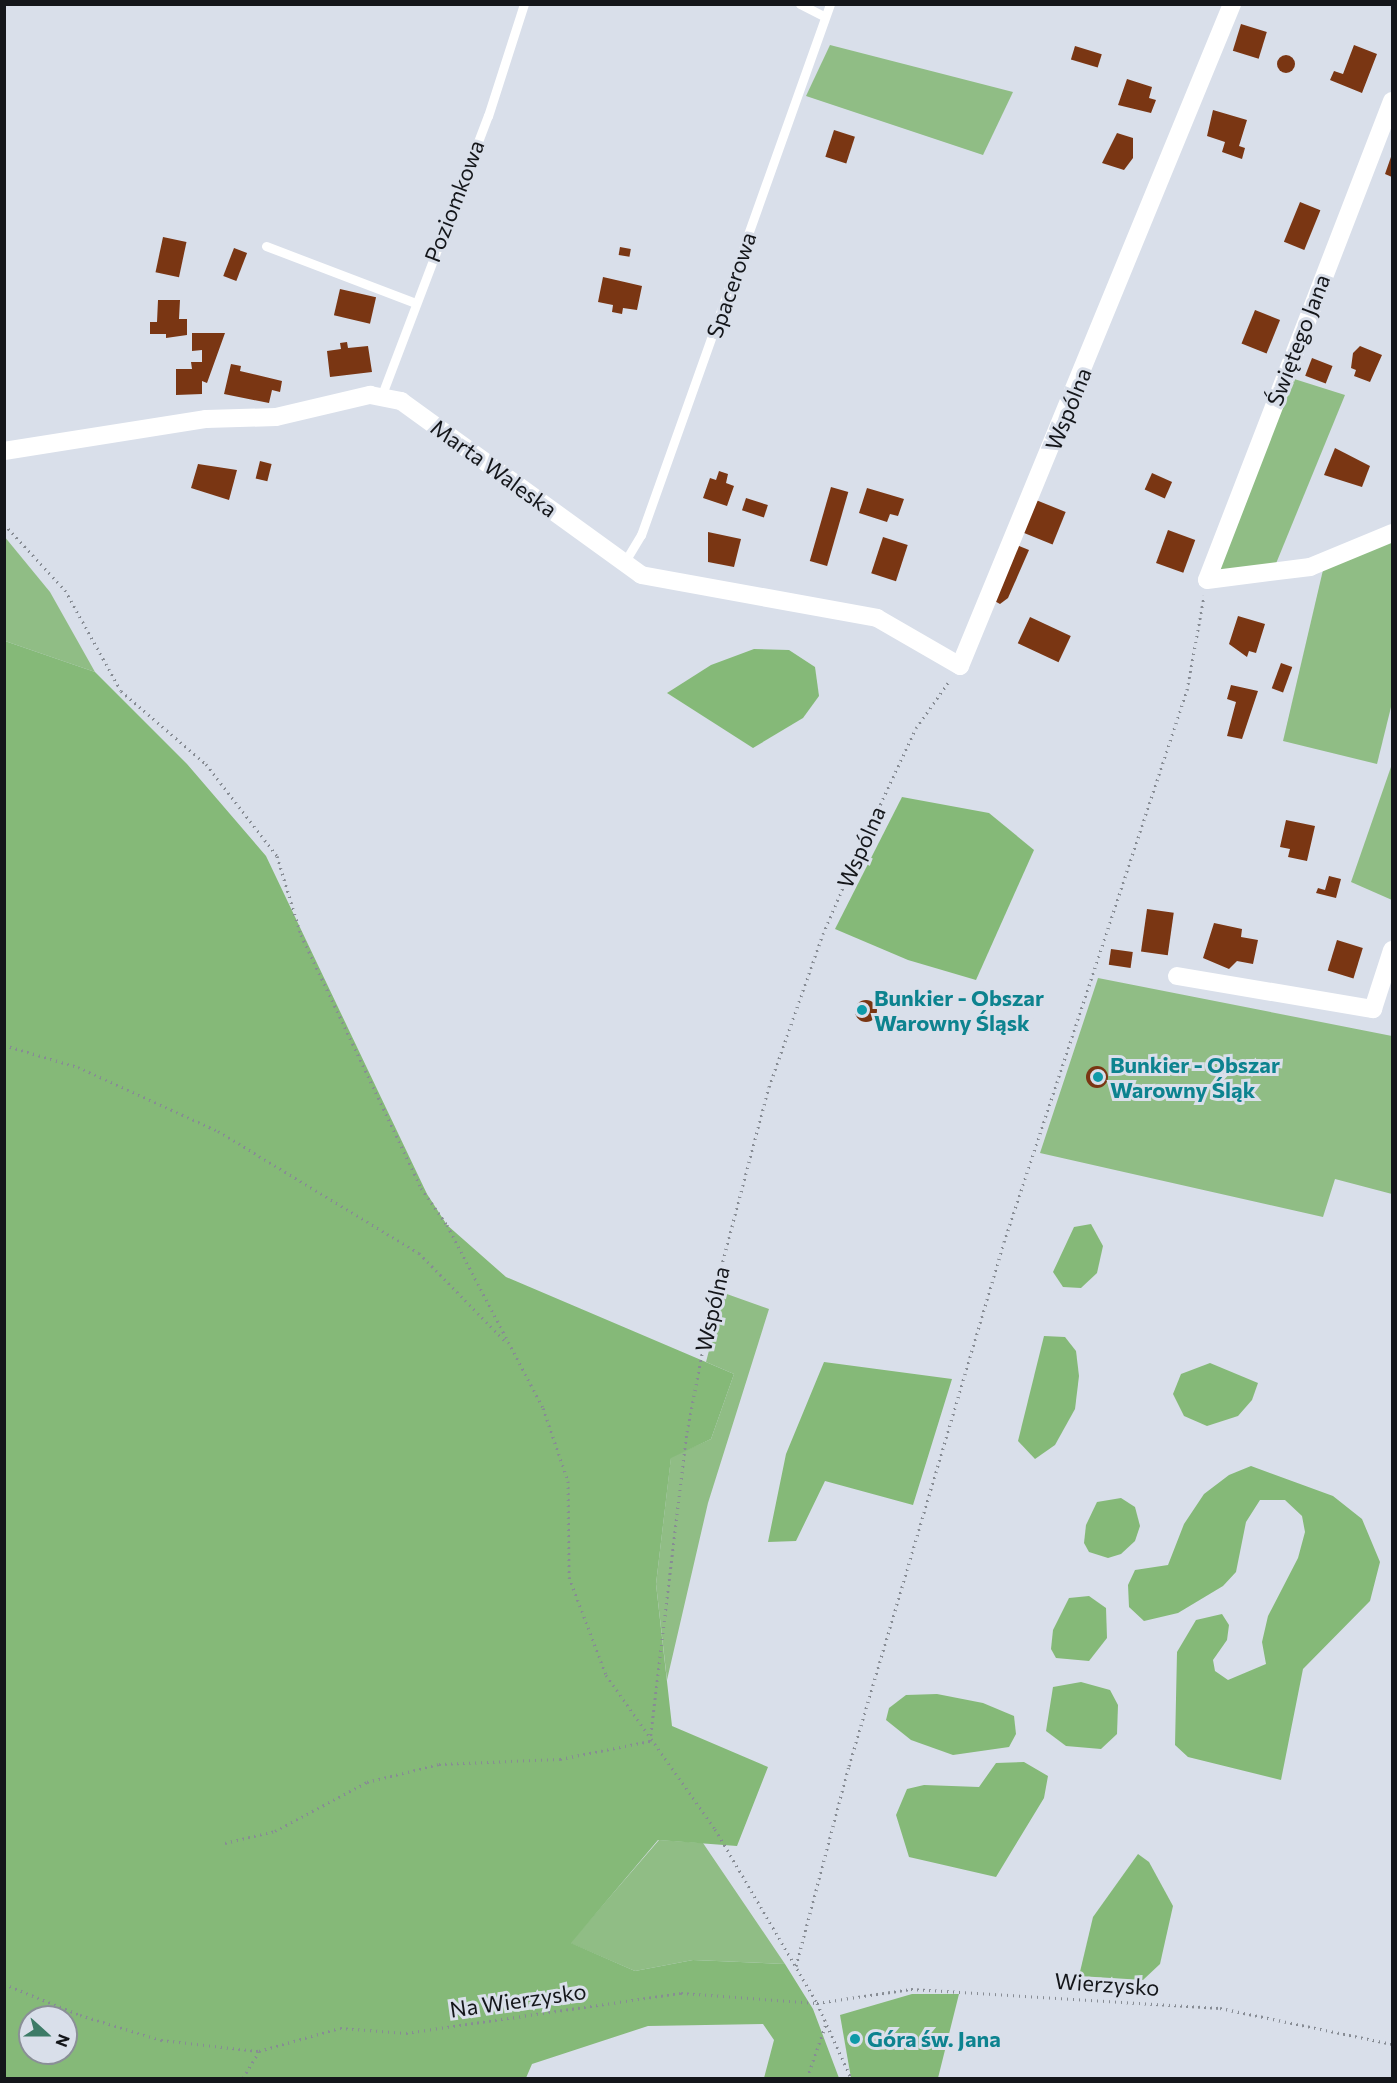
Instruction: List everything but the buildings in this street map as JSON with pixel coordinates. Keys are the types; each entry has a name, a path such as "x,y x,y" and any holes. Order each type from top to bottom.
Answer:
{"street":[{"name":"Wspólna","path":"960,666 1232,4"},
{"name":"Świętego Jana","path":"1207,579 1392,101"},
{"name":"Marta Waleska","path":"4,451 206,419 276,417 370,395 401,401 624,563 665,583 878,618 960,666"},
{"path":"1207,579 1310,567 1392,533"},
{"path":"1177,976 1373,1009 1392,950"}],"lane":[{"name":"Poziomkowa","path":"381,397 488,116 524,4"},
{"path":"800,4 824,16"},
{"name":"Spacerowa","path":"624,563 641,536 830,4"},
{"path":"266,246 415,303"}],"path":[{"path":"4,524 65,590 121,691 206,765 277,856 301,935 391,1125 543,1408 568,1481 569,1577 606,1675 650,1741 715,1829 817,2002 852,2079"},
{"path":"796,1966 849,1766 1004,1242 1187,690 1207,579"},
{"name":"Wspólna","path":"650,1741 687,1432 712,1302 768,1088 823,934 860,848 916,728 960,666"},
{"path":"4,1045 78,1067 218,1131 419,1253 508,1344"},
{"path":"225,1843 275,1832 367,1782 439,1764 560,1759 650,1741"},
{"path":"4,1984 80,2015 161,2040 259,2051 243,2079"},
{"name":"Wierzysko","path":"817,2002 911,1989 1220,2008 1392,2044"},
{"name":"Na Wierzysko","path":"259,2051 340,2028 406,2033 681,1993 817,2002"},
{"path":"807,2079 827,2021"}],"green space":[{"path":"830,45 1013,92 983,155 806,96"},
{"path":"1288,377 1345,395 1275,566 1218,573"},
{"path":"4,536 50,592 95,672 5,641"},
{"path":"1392,540 1392,703 1377,764 1283,741 1323,570"},
{"path":"5,641 95,672 187,764 266,856 427,1194 447,1225 506,1277 734,1374 711,1439 671,1458 656,1584 672,1726 768,1767 737,1846 658,1840 571,1943 635,1971 693,1960 785,1964 813,2009 839,2078 764,2078 774,2040 763,2024 648,2026 532,2064 526,2078 5,2078"},
{"path":"754,649 789,650 815,667 819,696 803,718 753,748 667,693 711,665"},
{"path":"1392,764 1392,900 1351,882"},
{"path":"902,797 989,813 1034,850 976,980 908,960 835,929"},
{"path":"1098,978 1392,1036 1392,1194 1335,1179 1323,1217 1040,1153"},
{"path":"1091,1224 1103,1246 1097,1273 1081,1288 1063,1287 1053,1272 1074,1227"},
{"path":"724,1293 769,1309 708,1503 667,1680 656,1584 671,1457 711,1439 734,1374 706,1362"},
{"path":"1044,1336 1065,1337 1076,1351 1079,1376 1075,1409 1055,1445 1035,1459 1018,1441"},
{"path":"824,1362 952,1379 913,1505 825,1481 796,1541 768,1542 786,1454"},
{"path":"1210,1363 1258,1383 1252,1400 1238,1416 1207,1426 1184,1416 1173,1394 1181,1374"},
{"path":"1251,1466 1333,1496 1362,1519 1380,1562 1370,1601 1303,1669 1281,1780 1188,1757 1175,1745 1177,1652 1196,1620 1222,1614 1229,1625 1227,1640 1213,1660 1215,1671 1228,1680 1266,1664 1262,1642 1268,1616 1298,1558 1305,1532 1302,1516 1285,1500 1260,1500 1246,1522 1236,1572 1223,1586 1178,1613 1144,1621 1129,1607 1128,1585 1135,1570 1168,1565 1184,1524 1204,1494 1229,1475"},
{"path":"1121,1498 1135,1507 1140,1526 1135,1541 1121,1554 1108,1558 1089,1552 1084,1543 1086,1525 1097,1502"},
{"path":"1089,1596 1106,1608 1107,1638 1089,1661 1056,1658 1051,1649 1053,1630 1069,1598"},
{"path":"1081,1682 1110,1690 1118,1705 1117,1734 1101,1749 1066,1746 1046,1731 1053,1687"},
{"path":"937,1694 983,1703 1014,1716 1016,1734 1009,1747 953,1755 911,1740 886,1720 889,1708 906,1695"},
{"path":"1024,1762 1048,1776 1044,1798 996,1877 909,1857 896,1815 907,1789 924,1785 979,1787 996,1763"},
{"path":"659,1840 703,1843 785,1964 693,1960 635,1971 570,1943"},
{"path":"1138,1854 1149,1862 1173,1906 1160,1964 1143,1980 1079,1976 1093,1917"},
{"path":"912,1994 959,1994 938,2078 851,2078 840,2015"}],"place":[{"name":"Bunkier - Obszar Warowny Śląsk","path":"862,1010"},
{"name":"Bunkier - Obszar Warowny Śląk","path":"1098,1077"},
{"name":"Góra św. Jana","path":"855,2039"}]}
